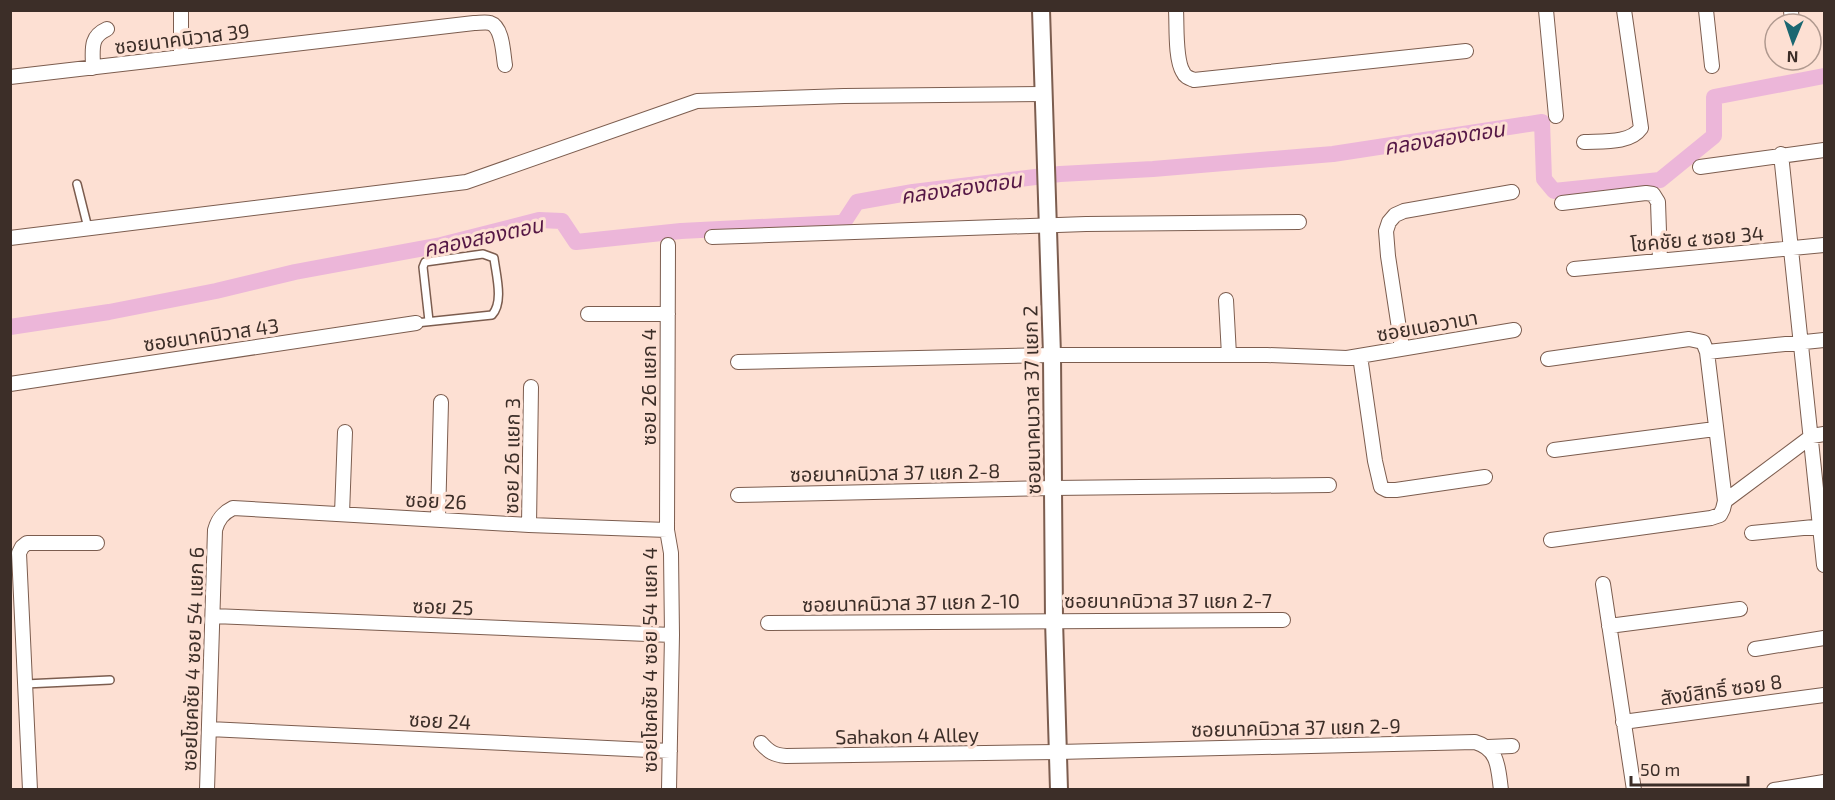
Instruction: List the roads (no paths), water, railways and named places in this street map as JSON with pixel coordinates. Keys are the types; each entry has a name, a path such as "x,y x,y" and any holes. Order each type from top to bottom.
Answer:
{"street":[{"path":"181,10 181,57"},
{"name":"ซอยนาคนวาส 37 แยก 2","path":"1041,10 1052,355 1054,620 1059,789"},
{"path":"1176,10 1179,62 1187,77 1194,80 1466,51"},
{"path":"1546,10 1556,116"},
{"path":"1584,142 1627,139 1636,135 1641,128 1624,10"},
{"path":"1706,10 1712,66"},
{"name":"ซอยนาคนิวาส 39","path":"10,77 474,23 490,23 495,27 504,65"},
{"path":"93,68 94,38 106,28"},
{"path":"10,238 466,182 697,101 844,96 1043,94"},
{"path":"1700,167 1781,154 1824,150"},
{"path":"1781,154 1802,343 1818,435 1824,565"},
{"path":"1402,348 1388,256 1386,231 1389,222 1395,215 1404,211 1512,192"},
{"path":"1562,203 1653,194 1658,202 1660,261"},
{"path":"712,237 1048,226 1299,222"},
{"name":"ซอย 26 แยก 4","path":"667,530 668,245"},
{"name":"โชคชัย ๔ ซอย 34","path":"1574,269 1824,245"},
{"path":"1226,300 1229,355"},
{"path":"588,314 668,314"},
{"name":"ซอยนาคนิวาส 43","path":"10,384 423,322"},
{"name":"ซอยเนอวานา","path":"738,362 1052,355 1353,357 1514,330"},
{"path":"1548,359 1689,339 1703,342 1707,352 1725,501 1720,515 1711,518 1551,540"},
{"path":"1707,352 1824,340"},
{"path":"1353,357 1381,487 1396,490 1485,477"},
{"name":"ซอย 26 แยก 3","path":"529,525 531,387"},
{"path":"438,519 441,402"},
{"path":"1554,450 1715,429"},
{"path":"342,514 345,432"},
{"path":"1725,501 1818,435"},
{"name":"ซอยนาคนิวาส 37 แยก 2-8","path":"738,495 1329,485"},
{"name":"ซอย 26","path":"215,530 221,516 233,508 529,525 667,530"},
{"path":"1752,533 1822,526"},
{"name":"ซอยโชคชัย 4 ซอย 54 แยก 6","path":"207,789 215,530"},
{"name":"ซอยโชคชัย 4 ซอย 54 แยก 4","path":"667,530 671,553 672,635 669,789"},
{"path":"30,789 19,553 27,543 97,543"},
{"path":"1603,584 1634,789"},
{"path":"1609,626 1740,609"},
{"name":"ซอย 25","path":"213,616 672,635"},
{"name":"ซอยนาคนิวาส 37 แยก 2-7","path":"1054,620 1283,620"},
{"name":"ซอยนาคนิวาส 37 แยก 2-10","path":"768,623 1054,620"},
{"path":"1755,649 1824,638"},
{"name":"สังข์สิทธิ์ ซอย 8","path":"1623,722 1824,695"},
{"name":"ซอย 24","path":"209,729 670,751"},
{"name":"ซอยนาคนิวาส 37 แยก 2-9","path":"1058,752 1475,742 1488,747"},
{"name":"Sahakon 4 Alley","path":"761,743 768,752 786,756 1058,752"},
{"path":"1488,747 1512,746"},
{"path":"1488,747 1497,760 1501,789"},
{"path":"1774,789 1824,782"}],"lane":[{"path":"77,184 88,228"},
{"path":"483,254 494,258 498,303 492,315 423,322 423,267 425,262 483,254"},
{"path":"25,684 110,680"}],"waterway":[{"name":"คลองสองตอน","path":"10,327 109,312 216,291 295,272 441,245 539,220 562,221 576,242 681,231 839,223 844,222 857,202 913,192 1060,174 1153,169 1333,154 1542,122 1544,179 1554,191 1660,180 1714,136 1714,97 1824,76"}]}
